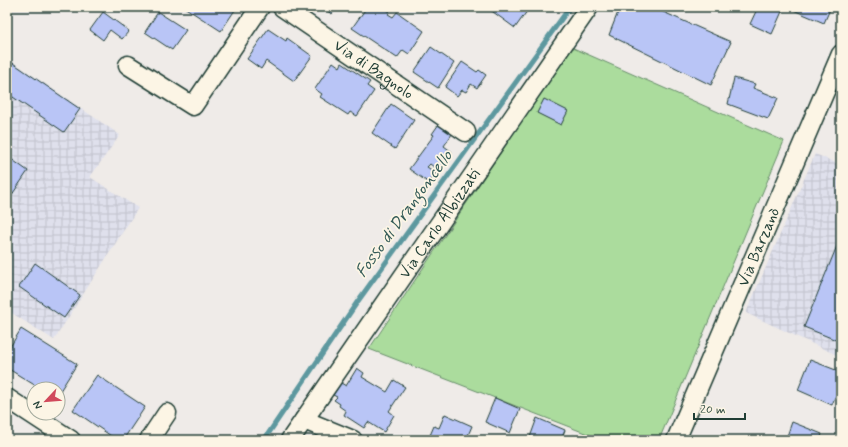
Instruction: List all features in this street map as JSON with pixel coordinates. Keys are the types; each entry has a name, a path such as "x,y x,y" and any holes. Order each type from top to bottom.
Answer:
{"street":[{"path":"128,65 193,106 260,7"},
{"name":"Via di Bagnolo","path":"282,7 466,132"},
{"name":"Via Carlo Albizzati","path":"290,440 589,7"},
{"name":"Via Barzanò","path":"676,440 841,54"},
{"path":"7,398 71,440"},
{"path":"150,440 167,413"},
{"path":"304,420 353,440"}],"shaded area":[{"path":"7,58 120,135 90,177 138,208 54,340 7,310"},
{"path":"815,154 841,165 841,357 746,313"}],"green space":[{"path":"571,47 784,141 659,440 603,440 369,349"}],"building":[{"path":"184,7 237,7 221,31"},
{"path":"321,7 337,7 332,14"},
{"path":"367,7 383,7 390,12 388,14 393,17 397,12 424,31 409,54 403,50 397,58 352,28"},
{"path":"491,7 530,7 515,28 489,9"},
{"path":"620,7 652,7 731,42 711,85 609,35"},
{"path":"758,7 784,7 772,34 750,24"},
{"path":"792,7 831,7 824,23 791,9"},
{"path":"103,12 129,31 122,39 110,30 103,40 90,30"},
{"path":"158,12 186,30 172,50 145,32"},
{"path":"268,29 286,41 287,38 312,56 294,81 266,61 261,69 247,59"},
{"path":"431,47 454,63 438,88 414,72"},
{"path":"7,59 80,109 64,132 7,93"},
{"path":"333,62 340,67 342,63 370,82 367,86 374,91 357,116 350,112 348,115 320,97 322,94 315,89"},
{"path":"462,62 477,72 479,70 486,75 477,88 471,84 466,92 462,90 457,96 445,87"},
{"path":"734,78 755,84 753,88 778,98 768,119 728,104"},
{"path":"544,99 568,111 561,125 537,113"},
{"path":"391,104 414,120 395,149 372,133"},
{"path":"441,121 454,131 444,146 452,152 439,171 430,164 427,167 436,173 429,183 409,169 434,135 432,134"},
{"path":"7,156 28,171 7,202"},
{"path":"841,236 841,342 804,327"},
{"path":"35,263 80,295 64,318 19,287"},
{"path":"21,329 77,364 66,381 28,381 7,368 7,352"},
{"path":"810,360 841,372 841,400 835,397 832,405 798,390"},
{"path":"357,368 364,373 362,377 387,392 394,380 405,387 389,411 394,415 384,432 368,422 364,428 344,415 346,411 334,400 337,397 333,395 341,383 346,386"},
{"path":"97,375 145,407 123,440 117,440 73,410"},
{"path":"495,398 520,409 510,433 485,422"},
{"path":"445,414 472,426 466,440 428,440 434,426 439,428"},
{"path":"537,418 565,430 561,440 555,437 554,440 529,440"},
{"path":"792,422 822,434 820,440 786,439"},
{"path":"573,435 588,440 571,440"}],"waterway":[{"name":"Fosso di Drangoncello","path":"264,440 358,301 570,7"}]}
